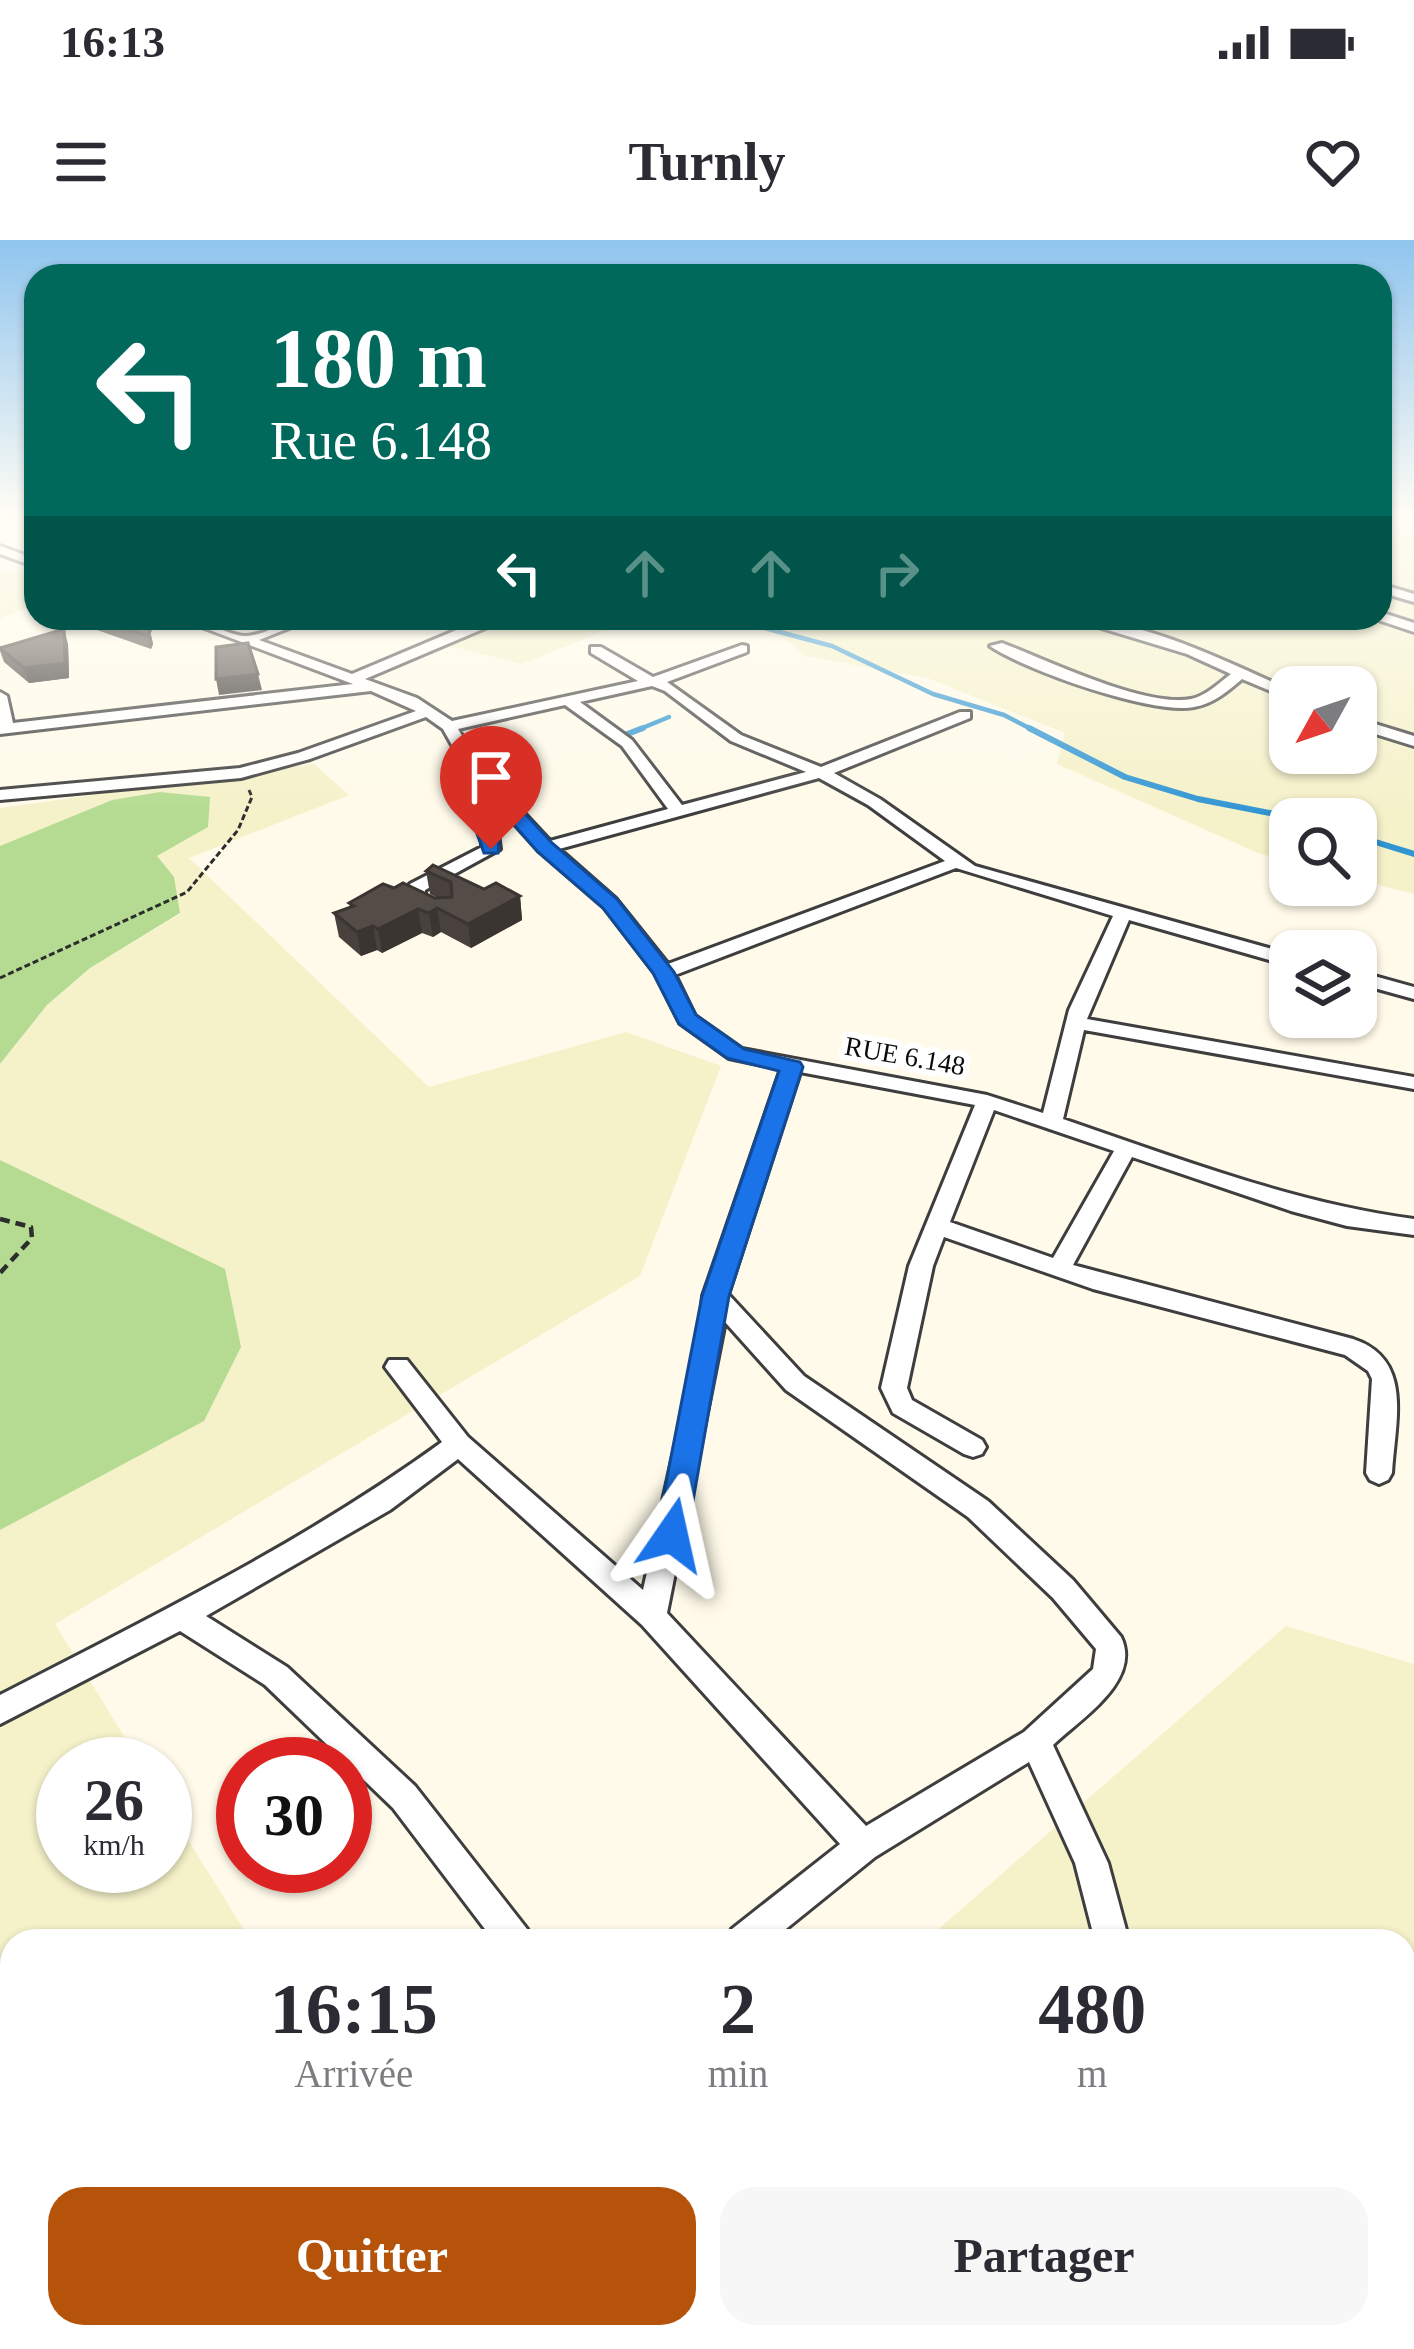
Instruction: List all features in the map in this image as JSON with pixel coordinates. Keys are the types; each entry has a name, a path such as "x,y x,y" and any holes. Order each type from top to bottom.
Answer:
{"street":[{"name":"RUE 6.148","path":"215,630 372,687 429,711 449,726 473,768 545,848 610,903 664,972 679,1009 716,1043 736,1054 987,1101 1310,1208 1414,1227"},
{"path":"244,641 274,630"},
{"path":"351,680 468,630"},
{"path":"1124,630 1269,686"},
{"path":"997,646 1128,693 1178,705 1198,702 1241,673"},
{"path":"449,726 653,682 742,649"},
{"path":"596,650 679,694 736,738 821,773 874,802 957,862 993,880 1269,954"},
{"path":"0,695 3,728 372,687"},
{"path":"569,701 627,743 677,809"},
{"path":"0,795 241,773 429,711"},
{"path":"545,848 821,773 964,715"},
{"path":"1377,730 1414,741"},
{"path":"446,914 416,900 416,888 491,849 490,834 468,784 473,768"},
{"path":"664,972 957,862"},
{"path":"1051,1123 1076,1023 1122,915"},
{"path":"1377,983 1414,993"},
{"path":"1076,1023 1414,1083"},
{"path":"652,1616 694,1426 715,1296 792,1067"},
{"path":"973,1447 902,1406 894,1388 921,1266 987,1101"},
{"path":"1059,1269 1126,1148"},
{"path":"939,1226 1059,1269 1365,1355 1384,1379 1379,1473"},
{"path":"715,1296 795,1383 978,1509 1063,1589 1111,1646 1107,1675 1035,1742 863,1846 759,1929"},
{"path":"398,1367 459,1444 652,1616 863,1846"},
{"path":"0,1710 181,1616 380,1502 459,1444"},
{"path":"181,1616 276,1676 404,1797 506,1929"},
{"path":"1035,1742 1076,1816 1110,1929"}],"path":[{"path":"0,978 187,892 248,812 252,797 241,773"},
{"path":"0,1219 32,1227 32,1238 0,1274"}],"shaded area":[{"path":"1392,616 1414,616 1414,894 1377,884 1377,798 1269,798 1269,856 1057,764 1065,733 930,679 806,656 774,630 1392,630"},
{"path":"486,630 606,630 522,664 450,646"},
{"path":"314,764 349,795 189,858 429,1087 626,1032 721,1066 640,1276 55,1624 124,1737 36,1737 36,1893 192,1893 192,1846 216,1885 216,1893 221,1893 244,1929 0,1929 0,1530 203,1421 103,1212 0,1160 0,1064 47,1005 90,968 180,914 157,856 208,827 112,800 0,846 0,808"},
{"path":"1286,1626 1414,1664 1414,1929 939,1929"}],"green space":[{"path":"160,792 210,797 208,827 157,856 174,877 180,913 90,968 47,1005 0,1064 0,846 112,800"},
{"path":"0,1160 225,1269 241,1347 204,1421 0,1530"}],"building":[{"path":"64,630 65,663 24,668 0,648"},
{"path":"248,643 258,674 216,679 216,647"},
{"path":"433,865 484,889 496,883 520,896 468,924 437,908 429,913 418,909 378,929 373,926 357,932 334,913 354,906 349,903 383,884 394,888 403,883 435,898 452,897 451,882 426,871"}],"waterway":[{"path":"772,630 832,646 933,694 1004,715 1035,731"},
{"path":"635,731 669,717"},
{"path":"617,738 643,728"},
{"path":"1029,728 1125,777 1198,799 1269,813"},
{"path":"1377,843 1414,854"}],"route":[{"path":"491,849 490,834 468,784 473,768 545,848 610,903 664,972 687,1019 736,1054 792,1067 715,1296 711,1340 672,1535"}]}
